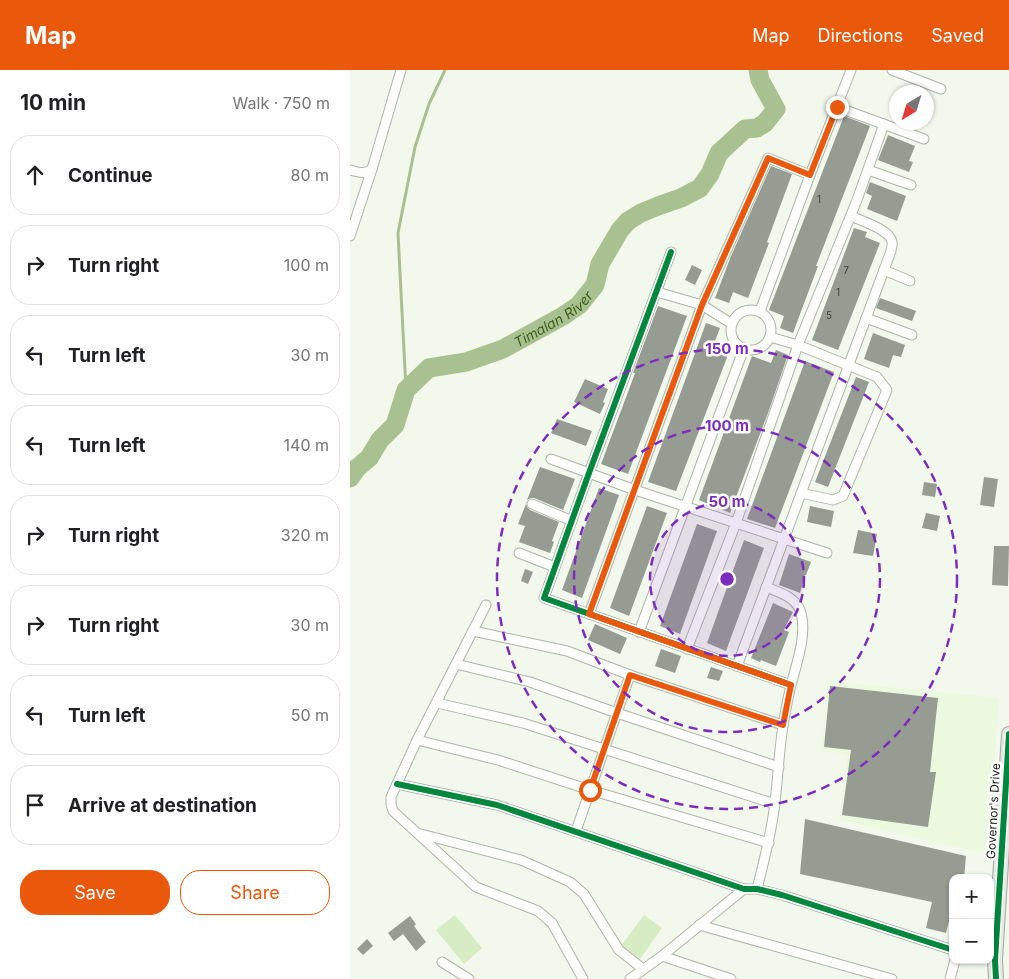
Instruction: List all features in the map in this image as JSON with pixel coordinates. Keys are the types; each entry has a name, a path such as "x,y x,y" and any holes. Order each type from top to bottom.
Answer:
{"main road":[{"name":"Governor's Drive","path":"994,946 1009,734"},
{"name":"Governor's Drive","path":"994,964 996,979"}],"street":[{"path":"350,236 353,216 372,169 401,70"},
{"path":"760,311 851,70"},
{"path":"892,70 909,73 941,89"},
{"path":"837,107 924,139"},
{"path":"687,649 736,523 798,345 868,170 884,124"},
{"path":"589,614 702,305 768,158 810,175"},
{"path":"350,170 360,173 368,172 372,169"},
{"path":"868,170 911,185"},
{"path":"737,666 891,250 892,242 890,236 885,231 850,216"},
{"path":"671,252 544,598 791,685"},
{"path":"884,270 910,281"},
{"path":"657,292 702,305 732,324"},
{"path":"749,310 760,311 767,318 771,327 770,337 764,345 754,349 744,348 736,342 732,333 732,324 738,314 749,310"},
{"path":"866,318 912,335"},
{"path":"770,337 798,345 877,377 886,390 843,496 833,500 801,493"},
{"path":"639,632 744,348"},
{"path":"552,460 635,490 828,553"},
{"path":"532,504 572,521"},
{"path":"519,553 555,567"},
{"path":"757,889 769,843 783,725 798,660 803,626 796,602 786,595 766,587"},
{"path":"486,605 417,740 391,797 391,804 393,811 476,887 538,911 552,923 583,979"},
{"path":"473,631 567,651 630,675 783,725"},
{"path":"456,664 530,682 779,767"},
{"path":"576,831 630,675"},
{"path":"437,703 523,723 775,804"},
{"path":"417,740 498,760 590,790 769,843"},
{"path":"397,784 497,805 744,889 757,889 782,895 949,949"},
{"path":"419,834 521,860 570,882 584,894 619,950 643,969"},
{"path":"630,979 662,956 744,889"},
{"path":"699,925 892,979"},
{"path":"662,956 720,977 731,979"},
{"path":"442,962 469,979"},
{"path":"950,979 955,964"}],"shaded area":[{"path":"828,681 999,698 987,854 839,820 848,755 822,750"},
{"path":"455,915 482,948 464,964 436,930"},
{"path":"644,915 662,928 640,959 621,946"}],"building":[{"path":"844,116 870,126 816,266 818,266 793,333 780,328 784,316 769,310"},
{"path":"888,135 915,146 909,161 913,162 909,172 878,160"},
{"path":"771,166 792,174 748,298 733,292 729,303 715,298 731,256"},
{"path":"870,182 906,196 897,221 867,209 872,196 866,193"},
{"path":"854,228 867,232 865,237 880,243 838,350 812,340"},
{"path":"692,265 702,270 695,285 685,280"},
{"path":"880,298 916,311 912,321 876,308"},
{"path":"658,306 687,316 628,474 601,464"},
{"path":"706,323 720,328 715,341 731,347 676,491 648,482"},
{"path":"873,333 905,345 901,357 893,355 889,368 864,359"},
{"path":"776,350 788,355 730,513 699,500 752,356 771,363"},
{"path":"805,361 834,372 775,528 747,519"},
{"path":"856,377 869,382 828,487 815,482"},
{"path":"585,379 608,389 600,414 574,402"},
{"path":"557,419 592,431 586,446 551,433"},
{"path":"540,467 575,479 563,510 534,498 527,500"},
{"path":"984,477 998,479 994,507 980,505"},
{"path":"924,482 937,484 935,497 922,495"},
{"path":"599,488 619,495 582,598 562,590"},
{"path":"526,504 530,510 559,522 550,553 519,542 525,526 518,524"},
{"path":"647,506 667,513 629,616 610,608"},
{"path":"810,506 834,511 831,527 807,522"},
{"path":"926,513 940,516 937,531 922,528"},
{"path":"697,524 717,531 680,634 660,626"},
{"path":"858,530 877,534 873,556 853,553"},
{"path":"744,540 764,548 726,651 707,643"},
{"path":"994,546 1009,546 1008,586 992,585"},
{"path":"789,554 811,562 800,593 779,585"},
{"path":"525,569 533,572 528,584 521,581"},
{"path":"773,603 793,612 784,630 789,632 776,666 751,658"},
{"path":"595,624 627,638 620,654 588,640"},
{"path":"661,649 681,656 675,673 655,666"},
{"path":"711,667 723,671 719,681 707,678"},
{"path":"830,686 938,698 930,772 936,772 928,827 842,815 851,750 824,747"},
{"path":"805,819 966,856 964,874 949,874 949,921 946,933 926,928 932,902 800,874"},
{"path":"410,916 416,924 414,926 426,942 416,951 403,934 394,941 388,933"},
{"path":"367,939 373,946 363,955 357,949"}],"waterway":[{"path":"406,390 398,233 415,147 429,104 445,70"},
{"name":"Timalan River","path":"350,478 357,468 369,458 380,440 395,425 406,390 429,368 466,362 503,349 563,316 579,305 595,285 600,264 620,230 628,221 641,213 681,198 700,188 710,174 719,153 745,129 757,128 765,123 776,109 760,80 758,70"}],"cycle path":[{"path":"671,252 544,598 791,685"},
{"path":"996,979 995,960 1009,734"},
{"path":"397,784 497,805 744,889 757,889 782,895 949,949"}],"route":[{"path":"590,790 630,675 783,725 791,685 589,614 702,305 768,158 810,175 837,107"}]}
